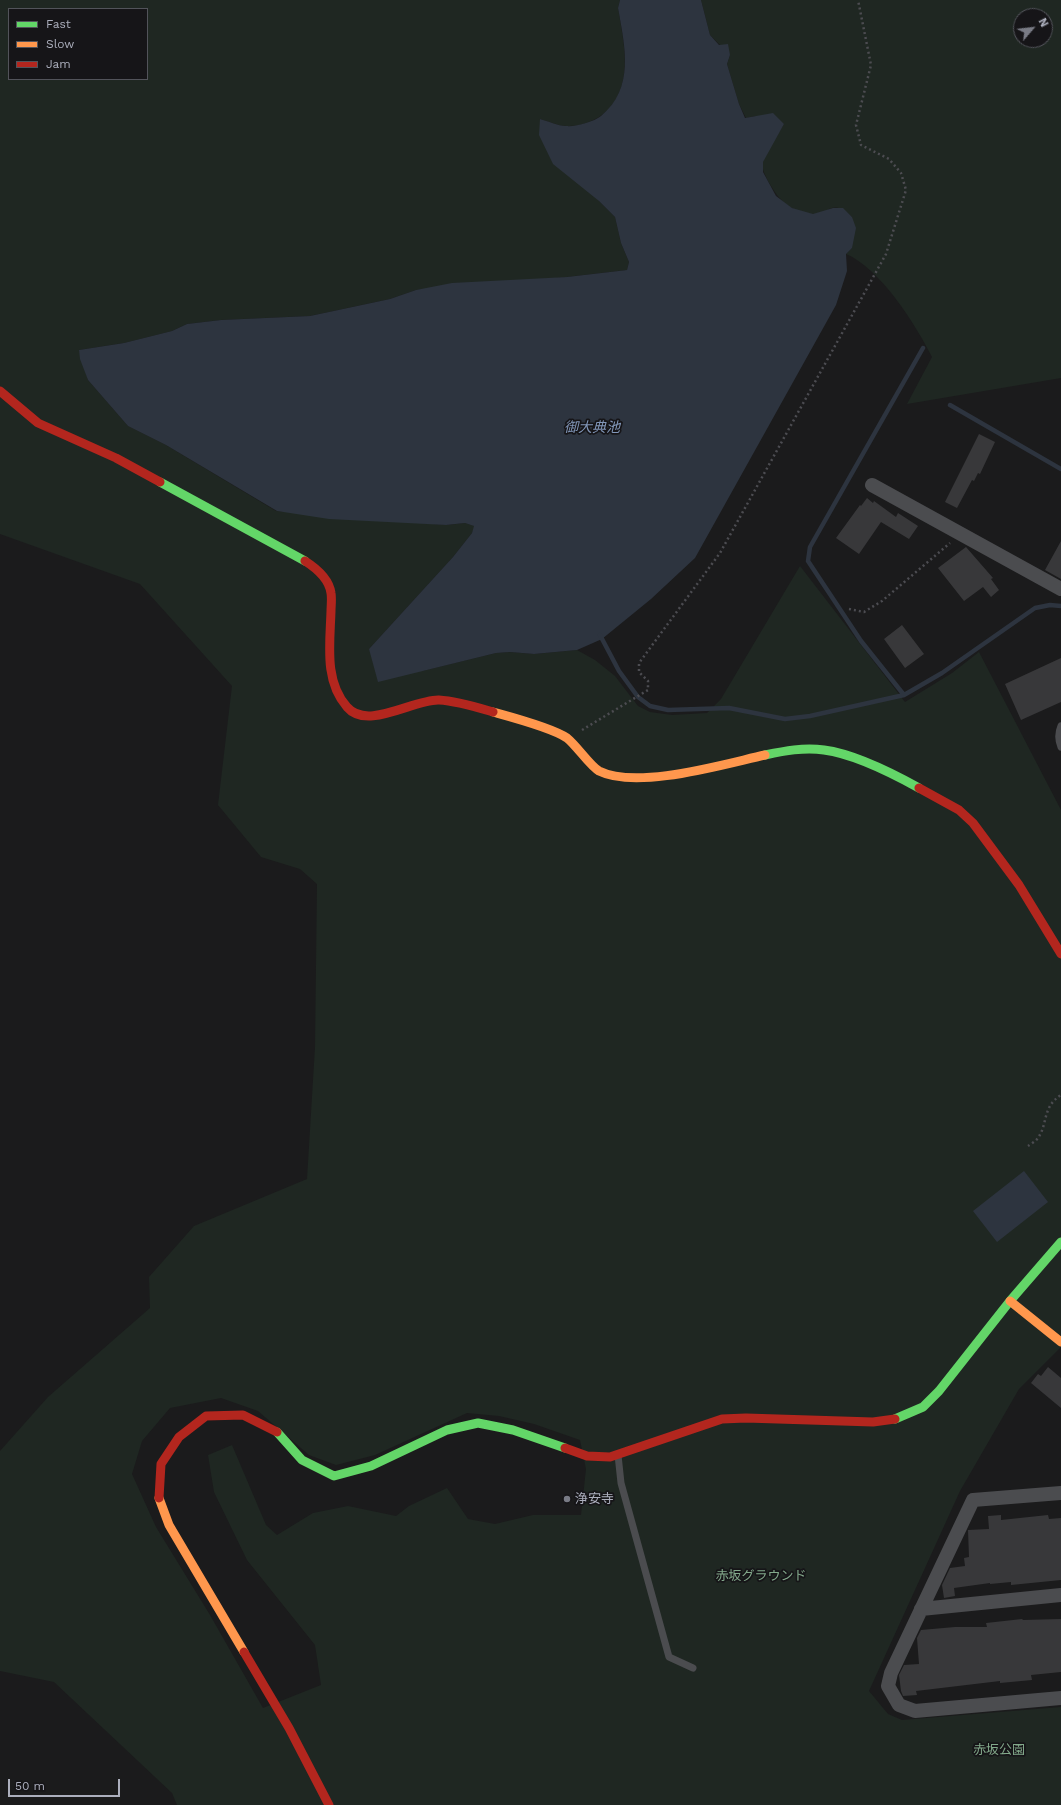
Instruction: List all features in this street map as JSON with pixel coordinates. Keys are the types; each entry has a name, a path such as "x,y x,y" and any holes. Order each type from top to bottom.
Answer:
{"street":[{"path":"0,392 38,423 116,458 300,557 318,569 328,581 332,593 330,673 340,697 348,709 364,716 375,716 424,702 439,700 454,702 524,721 565,737 597,770 613,776 648,777 687,772 763,754 791,750 824,750 853,758 900,777 959,810 973,823 1019,885 1061,954"},
{"path":"872,486 1061,589"},
{"path":"329,1805 289,1728 169,1525 158,1496 161,1464 179,1437 206,1416 243,1415 276,1430 302,1460 334,1476 371,1466 447,1430 478,1423 513,1430 587,1456 610,1457 722,1419 746,1418 873,1422 900,1418 923,1407 940,1391 1010,1301 1061,1242"},
{"path":"1010,1301 1061,1342"},
{"path":"1061,1493 973,1500 891,1673 888,1686 899,1705 915,1711 1061,1698"},
{"path":"921,1609 1061,1595"}],"lane":[{"path":"1061,726 1059,730 1059,742 1061,747"},
{"path":"618,1455 621,1483 668,1657 693,1668"}],"path":[{"path":"570,741 577,733 648,690 648,681 639,672 639,663 720,553 886,254 906,190 901,173 889,159 861,145 856,125 871,66 858,0"},
{"path":"849,609 864,612 882,601 961,534"},
{"path":"1028,1146 1039,1137 1047,1110 1056,1098 1061,1095"}],"green space":[{"path":"0,0 620,0 618,8 623,36 625,65 620,92 613,103 599,117 581,124 563,126 540,119 599,201 615,217 621,243 629,262 627,270 567,277 416,290 390,299 310,316 221,320 187,324 172,331 124,343 79,350 88,380 128,426 166,445 276,511 446,525 465,523 475,526 472,533 453,557 369,649 422,671 496,653 510,652 534,654 577,650 595,660 615,676 638,706 650,712 672,715 707,713 721,699 800,566 905,702 952,673 979,652 1061,810 1061,1347 1019,1389 960,1491 869,1691 888,1714 902,1720 1061,1707 1061,1805 177,1805 172,1793 54,1682 0,1671 0,1451 48,1397 150,1308 149,1277 194,1226 307,1179 315,1047 317,884 300,869 261,857 218,805 232,686 140,584 0,534","holes":["221,1398 258,1411 309,1455 336,1465 375,1455 467,1413 499,1416 534,1424 580,1440 586,1469 581,1515 533,1515 495,1524 468,1519 447,1488 409,1506 396,1516 348,1506 313,1513 277,1535 266,1525 232,1445 208,1455 214,1492 247,1560 315,1645 321,1685 263,1708 210,1615 156,1527 132,1474 142,1441 170,1408"]},
{"path":"701,0 1061,0 1061,378 907,404 932,357 917,329 884,284 859,261 846,254 852,248 852,217 839,208 830,209 817,214 803,212 789,206 779,198 767,179 762,166 766,154 784,124 755,116 746,118 739,104 727,64 730,55 710,35"}],"water":[{"name":"御大典池","path":"620,0 701,0 710,35 719,45 728,44 730,55 727,64 739,104 745,118 773,113 784,124 763,162 763,172 776,196 792,208 813,214 833,208 843,208 852,217 856,228 852,248 846,254 847,271 836,305 695,558 651,599 602,639 577,650 534,654 510,652 496,653 378,682 369,649 453,557 472,533 474,526 465,523 446,525 329,519 277,511 166,445 128,426 88,380 80,359 79,350 124,343 172,331 187,324 221,320 310,316 390,299 416,290 452,283 567,277 627,270 629,262 621,243 615,217 599,201 553,164 539,135 540,119 563,126 579,125 598,118 612,105 619,93 625,66 625,52 618,8"},
{"path":"1024,1171 1048,1202 997,1242 973,1211"}],"building":[{"path":"979,434 995,442 980,474 978,473 974,481 972,480 957,508 945,502"},
{"path":"867,498 873,503 874,501 896,517 898,513 918,526 909,539 881,522 859,554 836,538 860,505 861,506"},
{"path":"1061,541 1061,579 1045,570"},
{"path":"966,547 993,578 991,579 999,590 991,597 983,587 964,601 938,568"},
{"path":"902,625 924,654 905,668 884,639"},
{"path":"1061,658 1061,702 1021,720 1005,684"},
{"path":"1048,1367 1061,1378 1061,1408 1031,1383 1038,1374 1041,1376"},
{"path":"1001,1515 1001,1520 1048,1515 1049,1519 1061,1518 1061,1580 1011,1585 1011,1582 990,1583 954,1588 955,1596 944,1598 942,1585 950,1568 965,1566 964,1558 969,1557 968,1530 989,1529 988,1516"},
{"path":"1022,1619 1061,1619 1061,1672 1031,1675 1032,1680 1000,1683 1000,1681 916,1691 917,1695 903,1696 899,1675 904,1665 919,1664 917,1638 921,1630 955,1627 987,1627 986,1623"}],"waterway":[{"path":"904,695 861,641 808,561 810,547 923,348"},
{"path":"950,405 1061,469"},
{"path":"600,635 619,671 638,697 650,706 668,710 729,708 785,719 810,716 904,695 942,673 1035,608 1050,605 1061,606"}],"traffic: fast":[{"path":"160,482 305,561"},
{"path":"765,755 802,749 817,749 836,752 873,765 919,788"},
{"path":"895,1419 923,1407 939,1391 1010,1301 1061,1242"},
{"path":"277,1432 302,1460 334,1476 371,1466 447,1430 478,1423 513,1430 565,1448"}],"traffic: slow":[{"path":"493,712 532,723 561,734 567,738 595,768 599,771 615,776 635,778 681,774 765,755"},
{"path":"1010,1301 1061,1342"},
{"path":"159,1498 169,1525 244,1652"}],"traffic: jam":[{"path":"0,391 38,423 116,458 160,482"},
{"path":"305,561 321,574 330,588 330,662 335,686 347,707 356,714 366,716 378,715 429,701 439,700 460,703 493,712"},
{"path":"919,788 959,810 973,823 1019,885 1061,954"},
{"path":"159,1498 161,1464 179,1437 206,1416 243,1415 277,1432"},
{"path":"565,1448 587,1456 610,1457 722,1419 746,1418 873,1422 895,1419"},
{"path":"244,1652 289,1728 329,1805"}],"place":[{"name":"浄安寺","path":"567,1499"}],"park label":[{"name":"赤坂グラウンド","path":"761,1576"},
{"name":"赤坂公園","path":"999,1750"}]}
